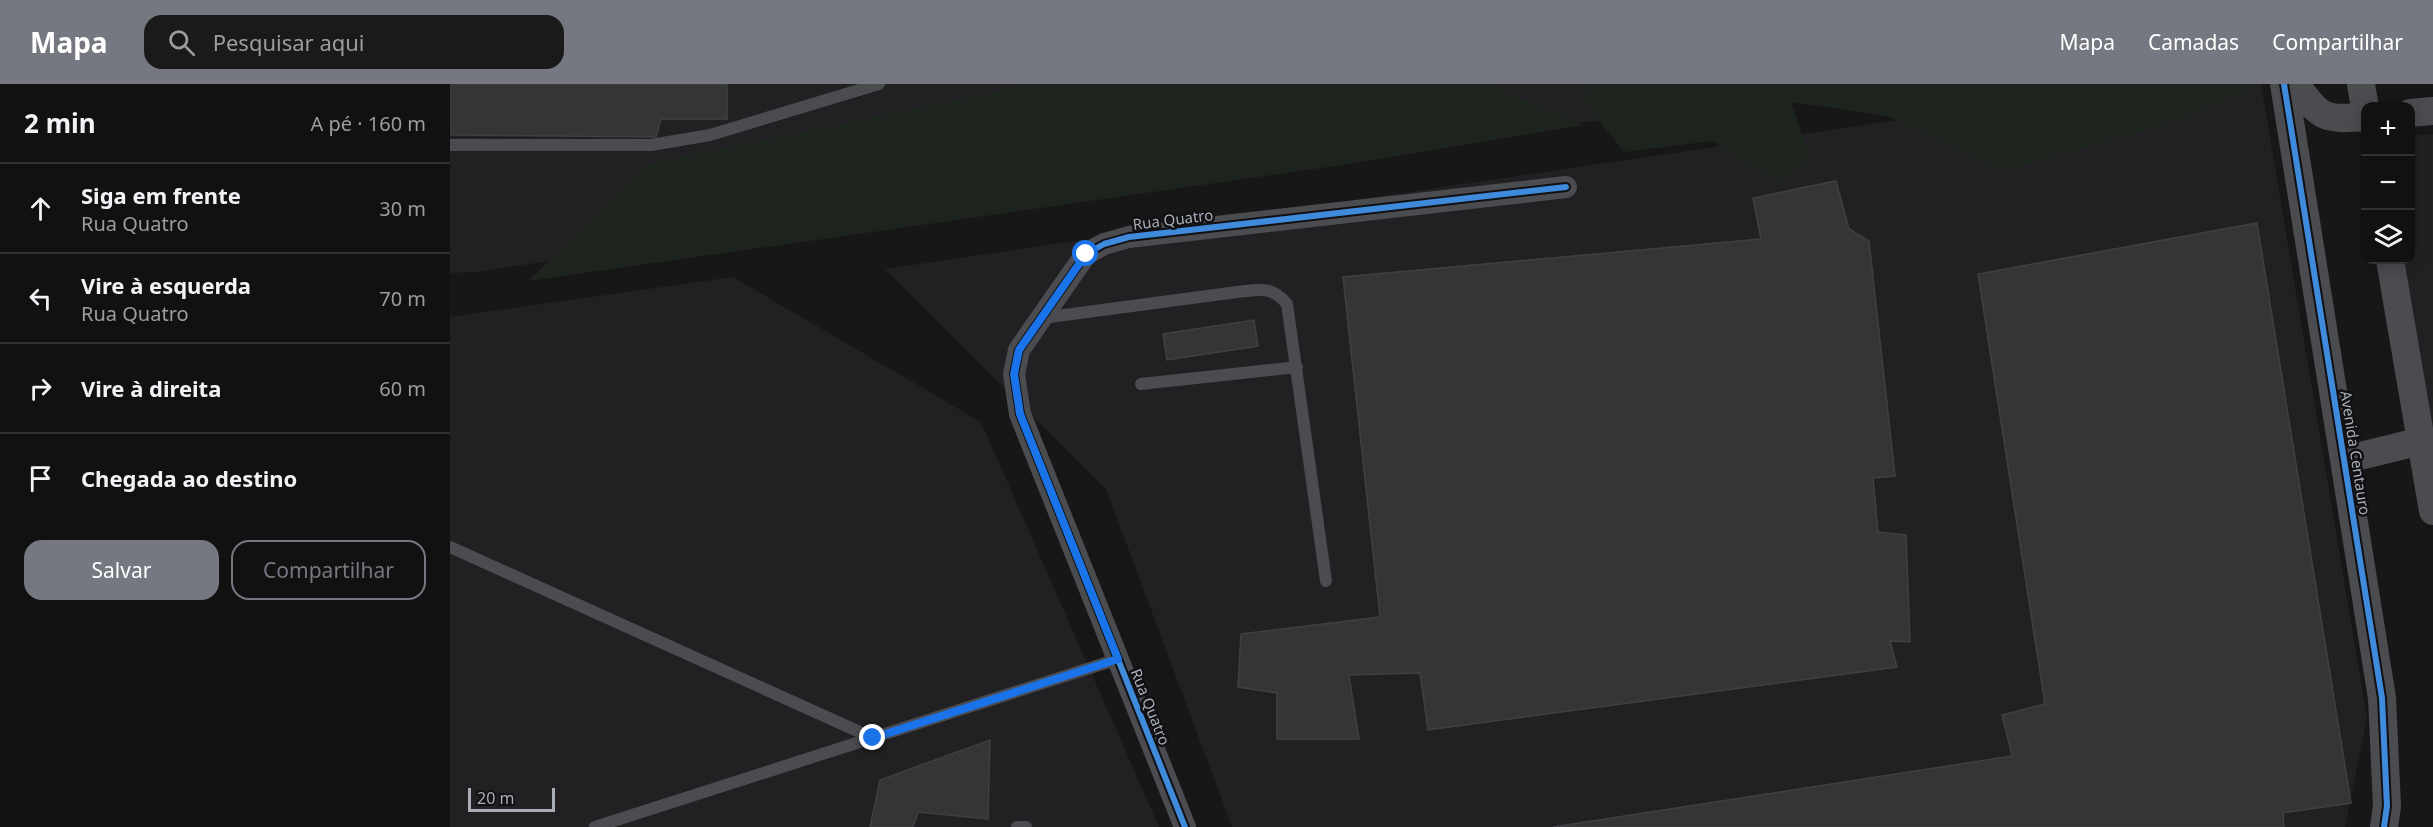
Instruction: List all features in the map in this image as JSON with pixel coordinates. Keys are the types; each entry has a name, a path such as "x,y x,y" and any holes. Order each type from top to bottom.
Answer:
{"street":[{"name":"Avenida Centauro","path":"2284,84 2382,698 2387,806 2384,827"},
{"path":"2295,84 2318,112 2328,118 2361,115"},
{"path":"2361,84 2364,102"},
{"path":"2415,113 2433,111"},
{"name":"Rua Quatro","path":"1185,827 1020,414 1014,374 1019,350 1086,254 1104,244 1129,237 1566,187"},
{"path":"2391,264 2433,511"},
{"path":"2344,460 2421,441"}],"lane":[{"path":"450,145 651,146 710,135 879,84"},
{"path":"1042,318 1237,292 1269,290 1278,294 1287,304 1326,581"},
{"path":"1141,384 1297,368"},
{"path":"450,547 873,738"},
{"path":"595,827 1118,659"},
{"path":"1017,827 1026,827"}],"shaded area":[{"path":"450,84 1963,84 1220,159 477,272 450,273"},
{"path":"1032,84 1486,84 1584,125 1349,164 528,281 649,164"},
{"path":"1592,84 2253,84 2254,87 2178,121 2003,171 1887,116 1791,102 1811,162 1777,181 1712,141 1624,152 1582,99"},
{"path":"2143,84 2261,84 2367,718 2345,827 1232,827 1106,489 885,269"},
{"path":"2433,134 2433,430 2397,264 2415,264 2415,136"},
{"path":"733,277 981,422 1159,827 450,827 450,317"}],"building":[{"path":"450,84 727,84 727,119 661,119 656,137 450,135"},
{"path":"1836,181 1849,229 1869,241 1895,476 1873,478 1878,532 1906,535 1910,642 1890,641 1897,667 1428,730 1420,673 1349,675 1359,739 1277,739 1277,693 1238,687 1241,634 1380,617 1343,277 1761,239 1753,198"},
{"path":"2257,223 2351,803 2283,813 2284,827 1553,827 2012,756 2002,715 2045,704 1978,274"},
{"path":"1254,320 1258,346 1167,360 1163,334"},
{"path":"990,740 988,819 918,812 913,827 870,827 880,780"}],"cycle path":[{"path":"2284,84 2382,698 2387,806 2384,827"},
{"path":"1185,827 1020,414 1014,374 1019,350 1086,254 1104,244 1129,237 1566,187"}],"route":[{"path":"873,738 1118,659 1020,414 1014,374 1019,350 1086,254"}]}
